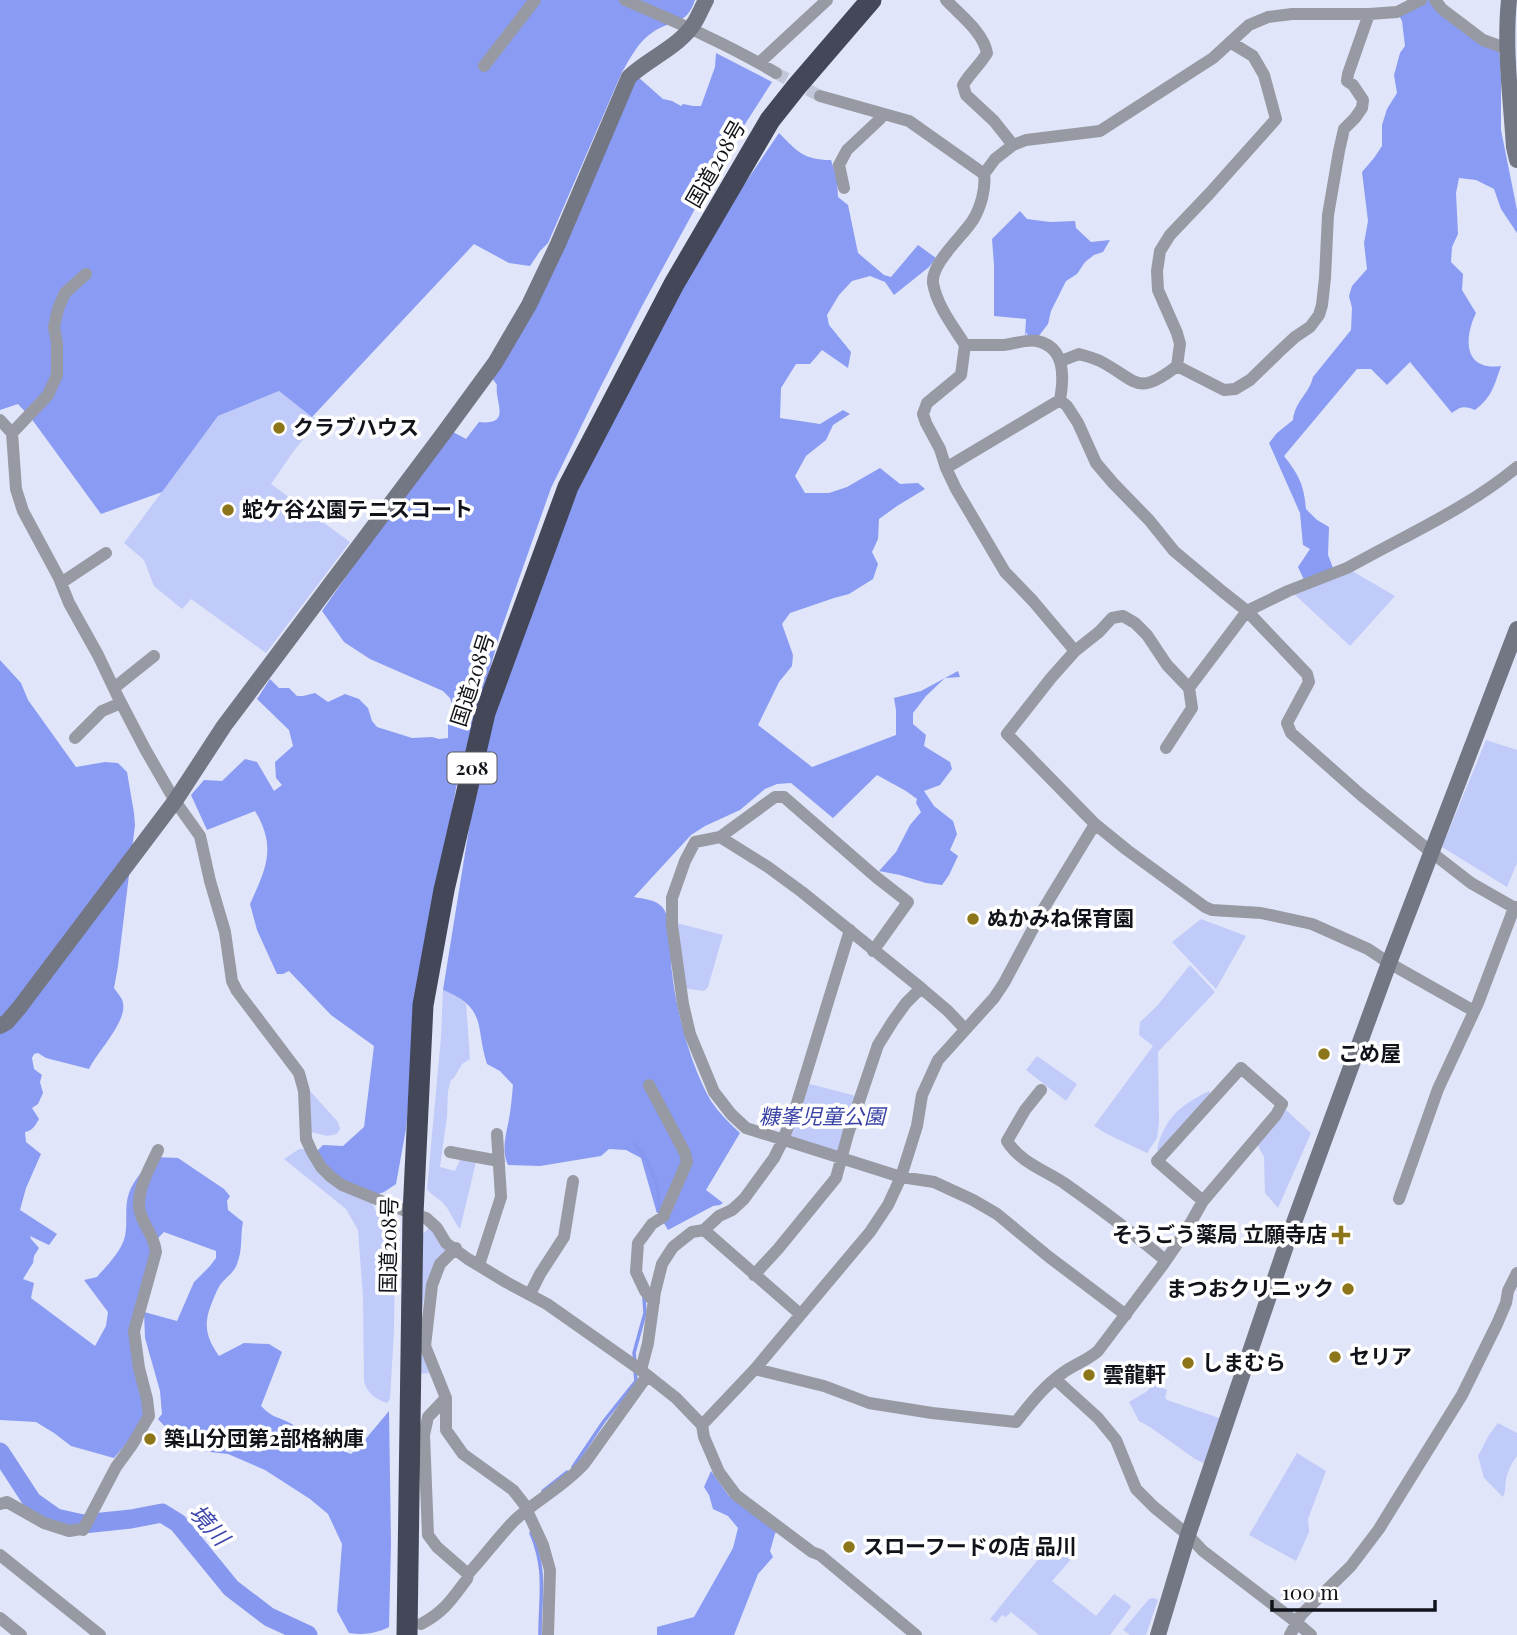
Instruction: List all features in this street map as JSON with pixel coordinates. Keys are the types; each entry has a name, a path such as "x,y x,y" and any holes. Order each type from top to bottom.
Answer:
{"highway":[{"name":"国道208号","path":"414,1629 413,1214 423,1005 444,890 485,713 568,488 674,284 770,120 871,0"}],"street":[{"path":"484,66 535,0"},
{"path":"625,0 776,72"},
{"path":"0,1026 19,1008 175,801 224,726 495,363 529,305 558,244 629,77 690,29 706,0"},
{"path":"760,63 827,0"},
{"path":"946,0 985,43 988,53 963,85 966,95 994,121 1013,145"},
{"path":"1075,651 1005,572 956,489 923,414 927,403 961,375 965,345 945,314 933,279 942,258 975,217 985,185 984,174 995,159 1013,145 1026,140 1100,131 1213,58 1249,25 1268,17 1397,12 1421,0"},
{"path":"1435,0 1442,9 1483,40 1508,49"},
{"path":"1509,0 1508,49 1517,160"},
{"path":"1177,366 1224,390 1235,390 1251,380 1281,349 1310,327 1319,315 1325,278 1328,215 1339,151 1344,129 1362,108 1363,100 1348,81 1348,74 1369,14"},
{"path":"1061,361 1079,354 1099,360 1138,384 1157,382 1177,366 1180,344 1158,290 1160,251 1170,235 1276,120 1264,75 1253,57 1230,42"},
{"path":"820,96 909,121 984,174"},
{"path":"844,188 839,165 847,150 883,114"},
{"path":"12,433 48,395 57,375 54,327 58,309 65,293 86,274"},
{"path":"946,468 1060,400 1063,385 1061,361 1054,351 1035,341 1006,345 965,345"},
{"path":"1060,400 1078,423 1096,463 1174,551 1247,611 1307,674 1309,682 1287,723 1291,733 1431,852 1515,913 1438,1089 1399,1199"},
{"path":"0,420 12,433 16,489 23,511 121,703 175,801 200,836 225,932 232,981 299,1073 304,1091 306,1139 321,1167 342,1185 426,1218 437,1228 446,1243 468,1259 564,1314 642,1371 676,1398 702,1425 704,1437 719,1472 736,1495 812,1552 820,1555 916,1635"},
{"path":"1189,688 1247,611 1287,591 1360,561 1451,512 1517,467"},
{"path":"61,583 106,553"},
{"path":"1166,748 1192,708 1189,688 1167,666 1147,635 1123,616 1112,618 1075,651 1007,734 1095,824 1205,907 1212,910 1261,913 1312,923 1368,949 1474,1011"},
{"path":"1158,1635 1188,1535 1292,1228 1389,963 1517,629"},
{"path":"114,688 154,656"},
{"path":"75,738 102,711 121,703"},
{"path":"873,951 908,902 784,797 775,797 720,837 695,842 685,861 673,898 672,925 682,1004 690,1034 714,1092 746,1128 901,1177 934,1182 973,1200 997,1214 1126,1315"},
{"path":"702,1425 755,1369 870,1232 888,1205 901,1177 917,1126 922,1095 938,1060 994,998 1004,983 1044,908 1095,824"},
{"path":"720,837 768,867 850,930 948,1011 965,1029"},
{"path":"414,1629 445,1609 468,1574 516,1519 573,1476 584,1464 642,1371 662,1264 673,1247 692,1232 704,1230 744,1199 774,1158 783,1140 800,1094 850,930"},
{"path":"754,1275 835,1178 878,1045 900,1012 921,988"},
{"path":"755,1369 824,1386 869,1403 1016,1422 1032,1401 1055,1379 1098,1351 1186,1231 1203,1202 1276,1115 1282,1104 1241,1068 1157,1161 1203,1202"},
{"path":"649,1085 685,1153 687,1162 663,1217 652,1224 638,1243 636,1272 654,1302"},
{"path":"1041,1090 1025,1110 1007,1141 1012,1149 1022,1159 1064,1184 1165,1260"},
{"path":"478,1265 501,1197 497,1134"},
{"path":"0,1504 7,1502 44,1523 69,1531 83,1530 116,1467 149,1416 134,1331 156,1252 155,1241 140,1213 139,1198 158,1150"},
{"path":"450,1152 499,1161"},
{"path":"530,1294 564,1237 573,1181"},
{"path":"704,1230 800,1314"},
{"path":"456,1248 440,1264 432,1285 425,1346 446,1398 446,1430 463,1454 513,1490 543,1545 550,1570 548,1635"},
{"path":"1290,1635 1301,1615 1351,1566 1384,1520 1462,1395 1497,1324 1517,1273"},
{"path":"1055,1379 1098,1418 1110,1433 1136,1489 1203,1550 1311,1635"},
{"path":"446,1398 428,1417 424,1435 428,1535 437,1547 468,1574"},
{"path":"0,1555 100,1635"},
{"path":"0,1618 21,1635"}],"green space":[{"name":"蛇ケ谷公園テニスコート","path":"279,391 318,421 271,484 350,542 266,653 191,599 182,609 154,586 144,560 124,543 218,416"},
{"path":"1347,568 1395,596 1350,646 1291,591"},
{"path":"1486,740 1517,750 1517,863 1507,887 1442,847"},
{"path":"1201,919 1246,936 1216,989 1172,942"},
{"path":"673,922 723,935 708,987 704,991 683,988"},
{"path":"1190,965 1215,992 1158,1052 1159,1122 1157,1138 1147,1153 1094,1126 1153,1046 1139,1035 1140,1022 1157,1006"},
{"path":"443,990 457,995 466,1004 470,1059 462,1064 451,1080 440,1167 455,1171 462,1155 476,1162 460,1229 444,1204 427,1189"},
{"path":"1037,1056 1077,1084 1066,1101 1026,1070"},
{"name":"糠峯児童公園","path":"806,1083 856,1096 839,1150 789,1140"},
{"path":"310,1091 338,1122 340,1129 337,1134 327,1136 311,1132"},
{"path":"1209,1091 1211,1094 1160,1152 1157,1149 1160,1138 1170,1120 1190,1101"},
{"path":"1285,1109 1311,1133 1278,1208 1265,1193 1264,1157 1257,1144"},
{"path":"299,1149 304,1149 372,1203 395,1252 394,1330 390,1399 387,1403 372,1395 364,1381 363,1298 358,1230 346,1209 284,1159"},
{"path":"429,1228 451,1255 451,1259 432,1279 423,1303 419,1343 433,1373 414,1374 418,1243"},
{"path":"1154,1384 1167,1390 1167,1400 1222,1419 1208,1465 1139,1421 1129,1402"},
{"path":"1498,1423 1517,1433 1517,1456 1508,1473 1503,1497 1484,1478 1478,1456"},
{"path":"1297,1453 1326,1471 1308,1519 1309,1532 1296,1561 1249,1535"},
{"path":"1053,1541 1073,1557 1052,1581 1096,1616 1114,1594 1131,1607 1110,1635 1039,1635 1011,1612 1006,1617 1002,1615 996,1623 990,1619"},
{"path":"1149,1599 1158,1600 1146,1635 1130,1635 1123,1630"}],"shaded area":[{"path":"0,0 695,0 683,19 653,32 632,55 622,72 548,243 530,266 509,263 474,244 312,417 279,391 218,416 162,492 101,514 18,404 0,410"},
{"path":"1421,0 1435,0 1499,47 1501,130 1517,210 1517,233 1501,209 1494,189 1476,180 1459,178 1456,193 1458,234 1452,247 1451,262 1463,274 1462,290 1476,313 1469,342 1473,358 1489,366 1501,366 1492,391 1481,405 1475,410 1463,407 1452,413 1410,362 1387,385 1371,369 1357,369 1284,456 1300,481 1306,509 1329,527 1328,555 1335,573 1306,584 1298,567 1310,549 1303,545 1300,513 1269,443 1293,420 1296,408 1313,377 1351,330 1352,308 1349,296 1352,286 1367,269 1364,243 1368,221 1362,172 1382,146 1382,125 1387,109 1397,93 1394,75 1400,53 1405,46 1402,21 1397,12"},
{"path":"716,53 772,82 720,163 642,306 551,488 501,630 456,788 418,1004 406,1129 396,1184 378,1194 349,1184 331,1172 317,1151 323,1145 343,1146 364,1127 374,1046 331,1015 289,971 277,974 257,930 250,904 267,858 266,836 255,811 207,830 191,795 204,780 222,781 245,759 257,762 274,791 282,785 276,778 275,762 293,746 289,730 257,699 270,679 279,688 289,688 297,696 315,693 328,702 345,694 359,699 368,708 377,727 412,738 448,738 448,722 453,707 450,698 443,691 370,659 344,642 322,611 446,433 453,432 466,439 479,422 496,420 499,416 497,385 490,375 609,129 638,77 663,99 681,106 701,106 715,67"},
{"path":"779,133 801,153 831,160 837,179 838,197 848,205 858,253 884,275 891,277 918,245 936,258 929,267 894,295 885,282 870,276 852,281 839,295 827,315 829,325 851,352 848,368 822,350 810,364 796,364 781,388 780,418 820,424 843,410 850,414 833,425 826,440 806,456 795,476 805,493 829,493 847,487 880,468 900,484 918,483 925,489 879,519 878,539 872,552 878,564 873,579 849,594 790,613 782,624 793,655 792,666 779,682 758,725 812,767 896,735 894,698 921,691 945,678 913,713 913,724 926,735 924,746 950,762 952,769 940,785 924,791 934,806 953,821 957,834 950,850 958,856 942,885 879,871 896,852 910,825 921,812 916,803 917,799 877,775 833,818 791,783 777,784 765,789 740,810 691,835 634,897 657,903 666,914 674,987 691,1056 711,1101 740,1133 706,1190 723,1203 668,1230 656,1210 641,1158 626,1150 609,1149 601,1156 540,1166 508,1165 505,1142 513,1085 500,1071 487,1064 474,1012 467,1004 443,990 477,779 497,705 574,498 663,322 739,192"},
{"path":"1020,211 1027,219 1075,221 1076,228 1091,242 1110,240 1103,252 1085,262 1077,274 1066,281 1051,311 1048,324 1035,341 1028,340 1027,332 1025,336 1026,319 994,316 992,239"},
{"path":"0,660 21,683 28,700 76,767 105,762 118,763 127,772 135,825 114,988 123,1003 120,1019 89,1069 46,1058 38,1053 32,1058 34,1069 42,1075 40,1082 43,1093 38,1104 32,1108 39,1119 30,1131 25,1132 26,1142 41,1154 26,1188 20,1210 57,1234 49,1245 30,1236 39,1248 23,1279 34,1283 31,1298 95,1346 106,1326 108,1312 84,1280 97,1277 121,1247 126,1231 129,1193 153,1157 178,1158 224,1189 230,1196 227,1201 228,1210 243,1222 237,1264 219,1287 208,1316 208,1336 219,1356 244,1343 269,1344 282,1352 261,1406 272,1415 351,1454 389,1411 391,1544 389,1627 384,1629 369,1633 349,1633 337,1611 342,1544 328,1514 265,1470 228,1454 201,1451 187,1436 171,1433 158,1419 162,1414 160,1391 145,1338 144,1312 177,1321 194,1282 216,1258 216,1251 164,1232 155,1241 138,1319 149,1416 114,1458 71,1446 36,1422 0,1420"},
{"path":"958,671 960,677 945,678"},
{"path":"711,1471 729,1496 777,1530 770,1551 773,1557 758,1574 734,1635 657,1635 657,1627 694,1617 733,1548 738,1528 728,1516 713,1509 704,1487"}],"waterway":[{"path":"634,1144 654,1175 658,1211"},
{"path":"635,1362 634,1353 645,1313 644,1298"},
{"path":"573,1467 604,1421 636,1381 635,1370"},
{"name":"境川","path":"0,1452 32,1501 56,1518 83,1524 162,1513 178,1523 231,1588 269,1617 308,1635"},
{"path":"543,1491 567,1472"},
{"path":"531,1533 541,1572 540,1635"}],"tunnel":[{"path":"776,73 820,96"}],"place":[{"name":"クラブハウス","path":"279,428"},
{"name":"蛇ケ谷公園テニスコート","path":"228,510"},
{"name":"ぬかみね保育園","path":"973,919"},
{"name":"こめ屋","path":"1324,1054"},
{"name":"そうごう薬局 立願寺店","path":"1341,1235"},
{"name":"まつおクリニック","path":"1348,1289"},
{"name":"セリア","path":"1335,1357"},
{"name":"しまむら","path":"1188,1363"},
{"name":"雲龍軒","path":"1089,1375"},
{"name":"築山分団第2部格納庫","path":"150,1439"},
{"name":"スローフードの店 品川","path":"849,1547"}]}
